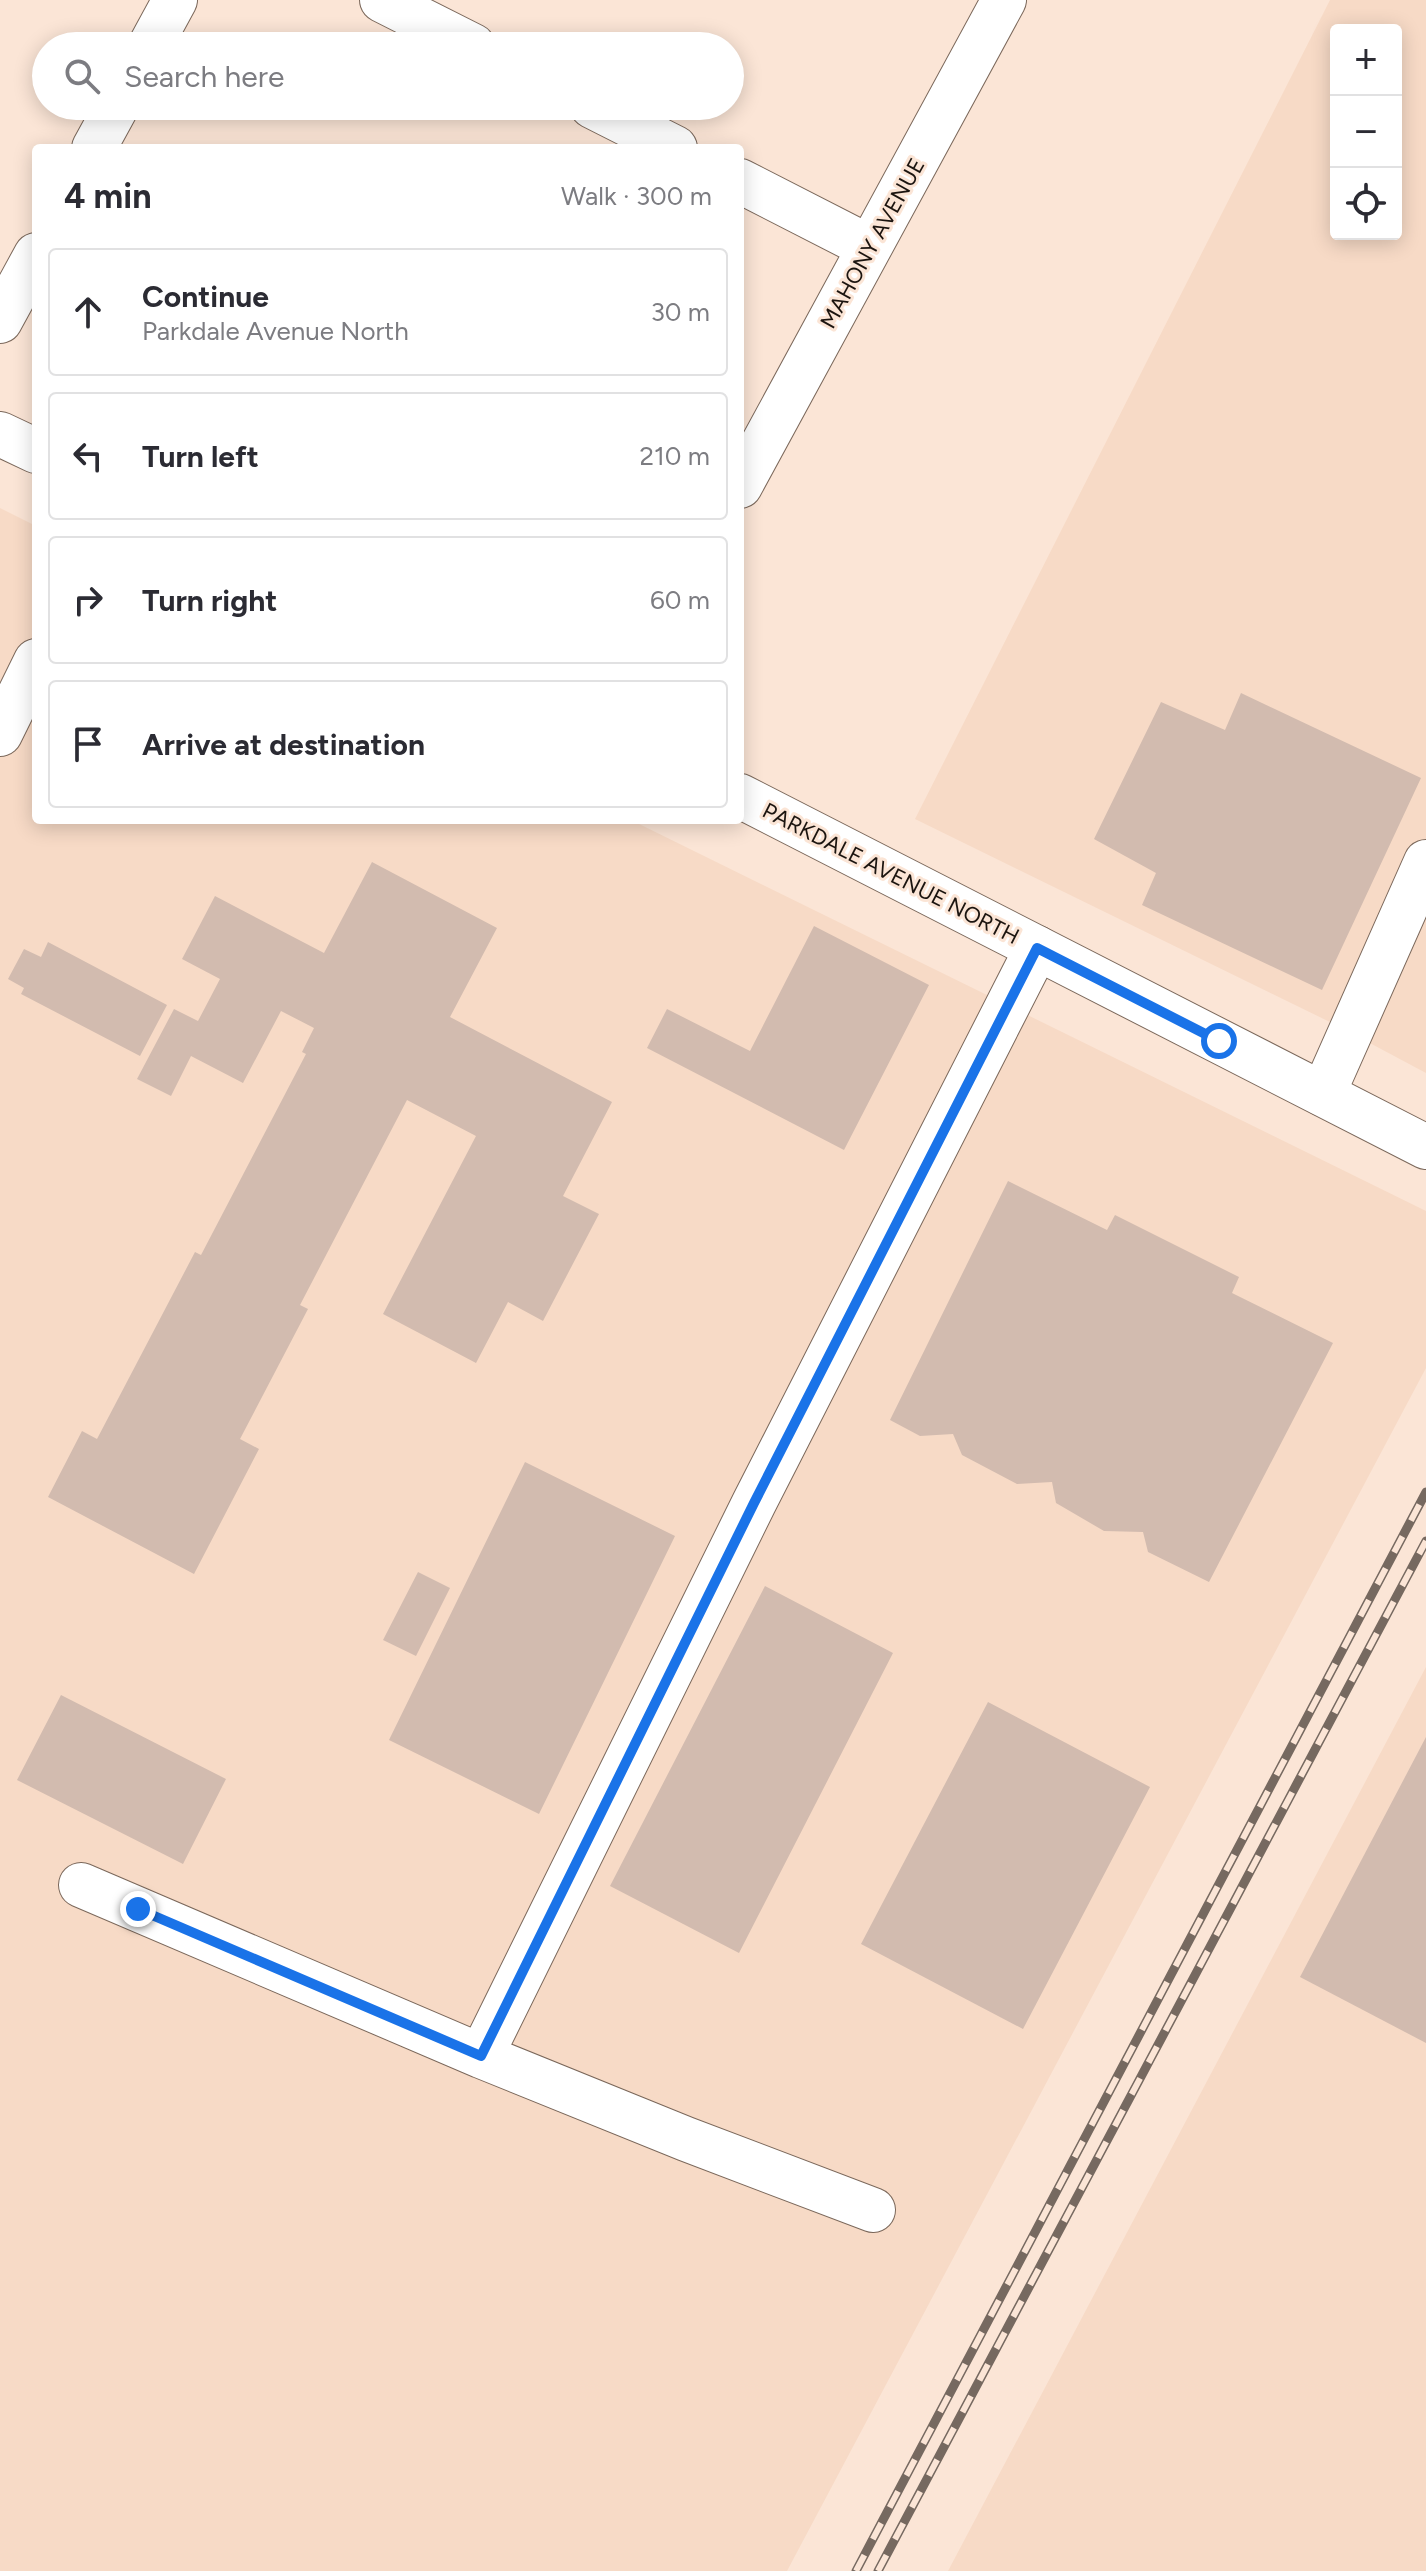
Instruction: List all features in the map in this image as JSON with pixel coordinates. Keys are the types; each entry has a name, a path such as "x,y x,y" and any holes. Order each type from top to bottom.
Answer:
{"street":[{"path":"158,32 175,0"},
{"path":"382,0 445,32"},
{"name":"MAHONY AVENUE","path":"744,479 1004,0"},
{"path":"96,144 109,120"},
{"path":"620,120 667,144"},
{"path":"744,183 869,247"},
{"path":"0,321 32,262"},
{"path":"0,434 32,449"},
{"path":"0,734 32,669"},
{"name":"PARKDALE AVENUE NORTH","path":"744,798 1426,1147"},
{"path":"1323,1094 1426,862"},
{"path":"481,2056 754,1503 1037,948"},
{"path":"81,1885 481,2056 873,2210"}],"shaded area":[{"path":"1330,0 1426,0 1426,1073 1336,1025 915,819"},
{"path":"0,508 32,524 32,824 639,824 1426,1211 1426,1368 787,2571 0,2571"},
{"path":"1426,1667 1426,2571 948,2571"}],"building":[{"path":"1241,693 1421,778 1322,990 1142,905 1156,873 1094,839 1161,702 1225,730"},
{"path":"372,862 497,928 450,1017 612,1102 563,1196 599,1214 543,1321 508,1302 476,1363 383,1314 476,1136 407,1100 300,1305 308,1309 240,1439 259,1449 194,1574 48,1497 82,1431 97,1439 195,1252 201,1255 306,1054 302,1052 314,1028 281,1011 243,1083 191,1056 171,1096 137,1079 174,1009 198,1021 220,979 182,959 215,896 324,953"},
{"path":"814,926 929,985 844,1150 647,1048 667,1009 750,1051"},
{"path":"48,942 167,1005 140,1056 21,994 24,988 8,979 24,949 41,957"},
{"path":"1008,1181 1107,1230 1115,1215 1239,1277 1232,1293 1333,1343 1209,1582 1148,1552 1143,1532 1104,1531 1056,1503 1052,1482 1017,1484 962,1455 953,1434 920,1436 890,1420"},
{"path":"525,1462 675,1536 539,1814 389,1740"},
{"path":"418,1572 450,1588 416,1656 383,1640"},
{"path":"765,1586 893,1653 739,1953 610,1886"},
{"path":"61,1695 226,1779 183,1864 17,1780"},
{"path":"988,1702 1150,1787 1023,2029 861,1944"},
{"path":"1426,1737 1426,2043 1300,1977"}],"railway":[{"path":"856,2571 1426,1492"},
{"path":"878,2571 1426,1541"}],"route":[{"path":"138,1909 481,2056 754,1503 1037,948 1219,1041"}]}
